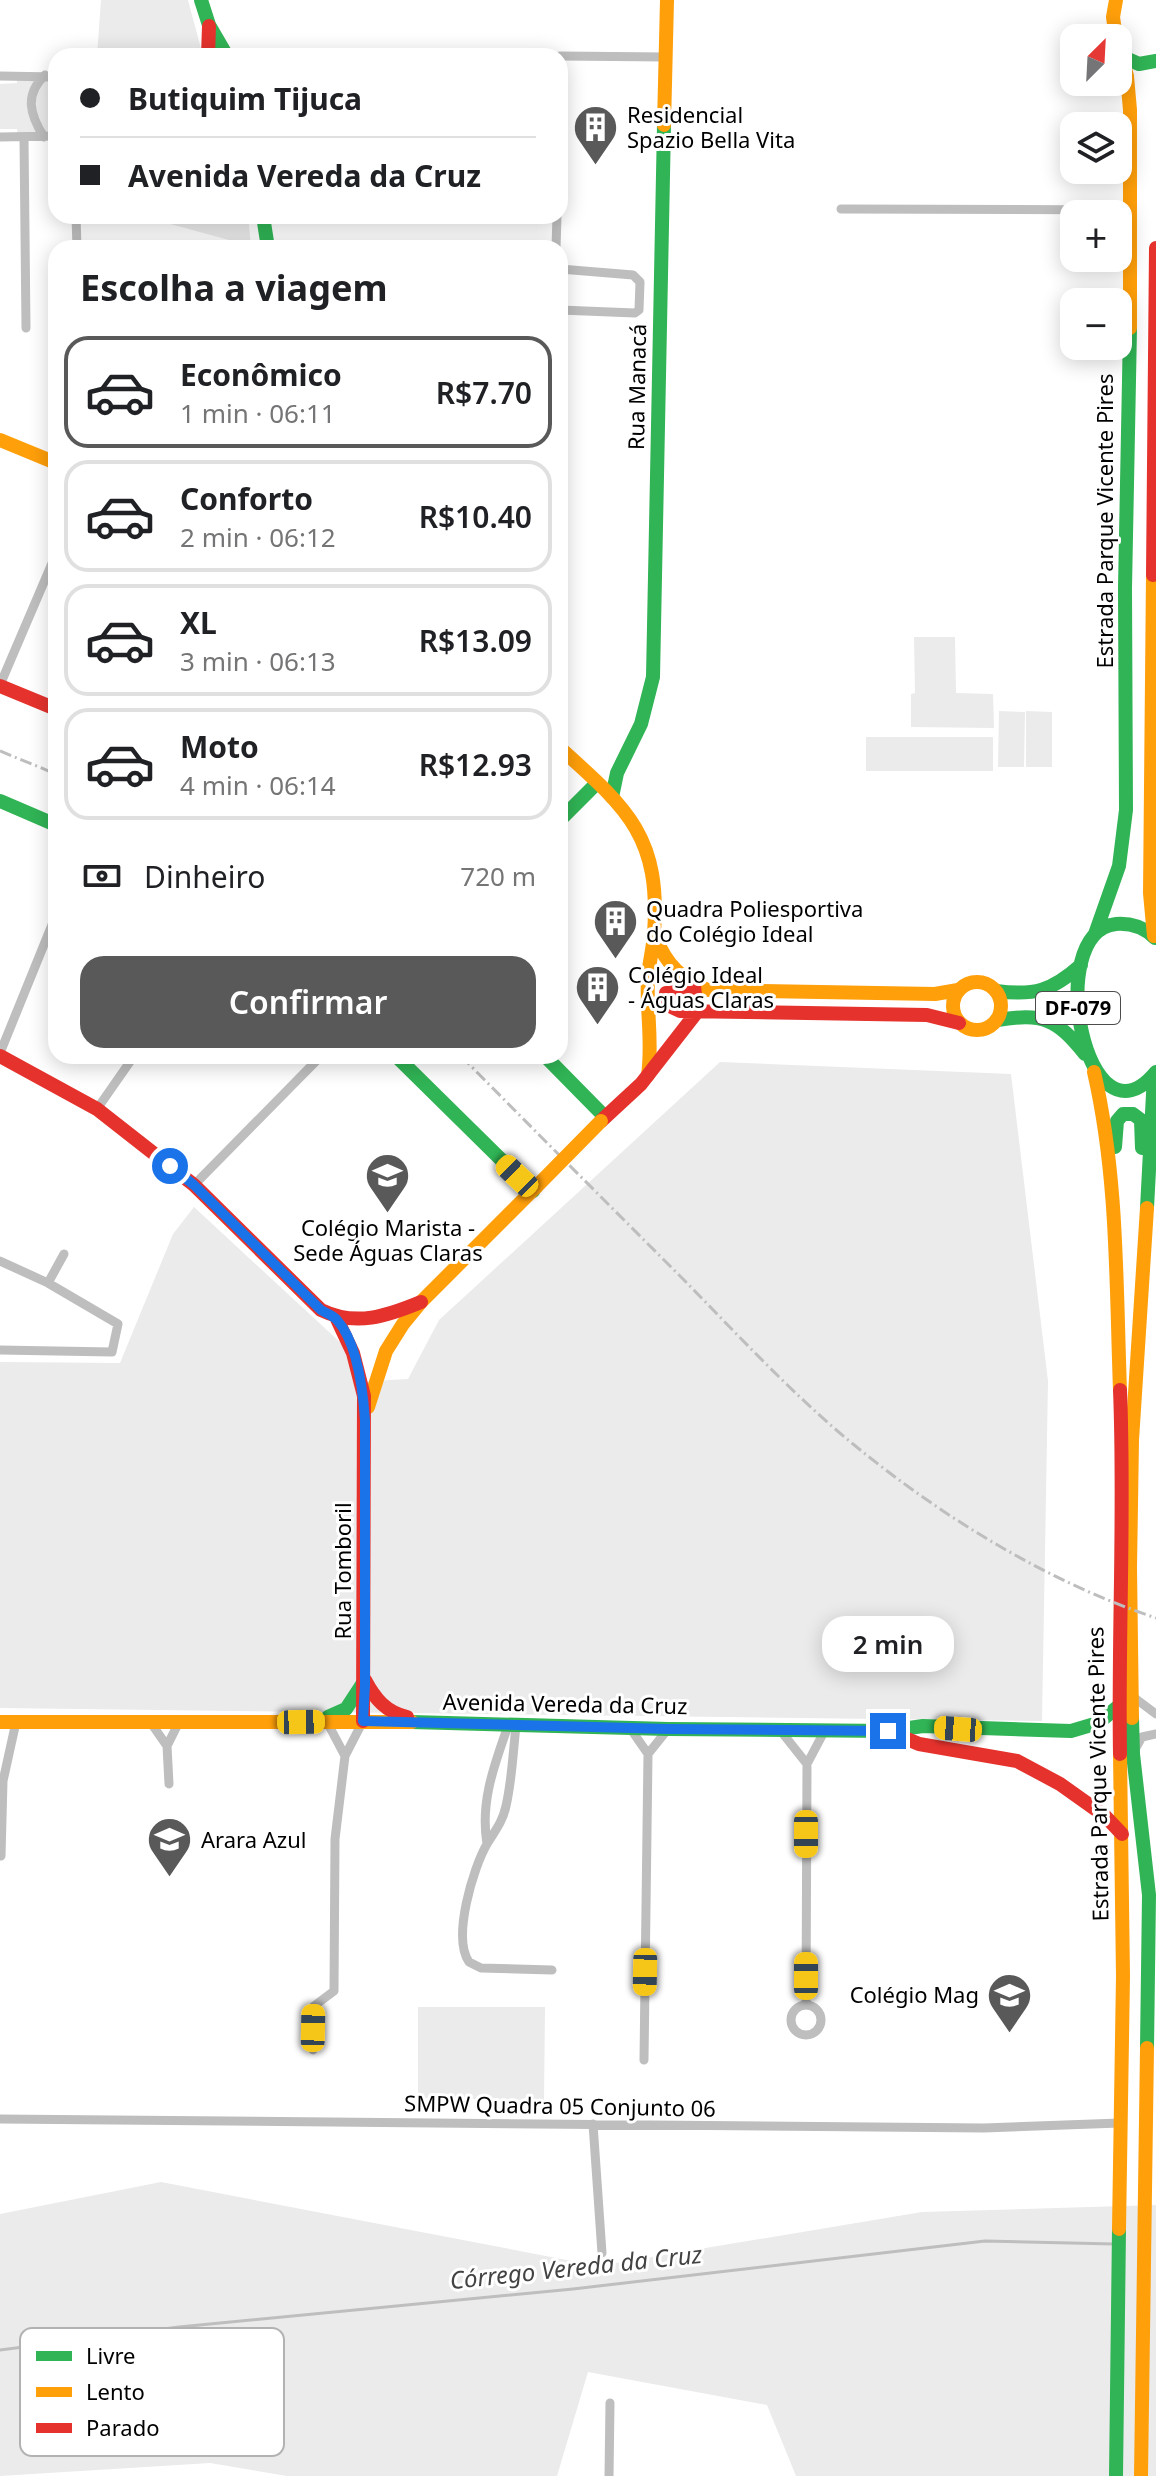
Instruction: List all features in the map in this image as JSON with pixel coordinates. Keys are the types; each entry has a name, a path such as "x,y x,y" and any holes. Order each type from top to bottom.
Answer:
{"main road":[{"path":"201,0 209,25 222,48"},
{"name":"Rua Manacá","path":"612,797 618,766 644,717 653,677 667,0"},
{"path":"1114,24 1116,0"},
{"path":"208,48 209,25"},
{"name":"DF-079","path":"1132,59 1147,65 1156,61"},
{"name":"Estrada Parque Vicente Pires","path":"1128,96 1130,200"},
{"path":"1155,937 1150,893 1156,248"},
{"name":"Estrada Parque Vicente Pires","path":"1095,934 1113,886 1123,846 1127,802 1125,591 1129,272"},
{"path":"0,440 48,460"},
{"path":"0,686 48,706"},
{"path":"568,756 630,814 648,847 654,880 654,934 648,979 653,1037 648,1075"},
{"path":"568,810 592,778 618,766"},
{"path":"0,801 48,822"},
{"path":"1095,934 1113,924 1128,924 1144,928 1155,937"},
{"path":"654,934 670,966 694,986 697,1012"},
{"name":"DF-079","path":"1095,934 1081,965 1077,1010 1085,1054 1101,1081 1121,1089 1143,1086 1155,1073"},
{"path":"959,1023 927,1015 697,1012 673,1009 664,1001 666,993 694,986 726,992 935,994 978,982 996,991 1024,995 1045,991 1062,983 1081,965"},
{"path":"958,990 953,1001 953,1013 965,1028 979,1031 997,1020 1001,1006 996,991"},
{"name":"Rua Tomboril","path":"365,1420 386,1351 421,1302 648,1075 697,1012"},
{"path":"997,1020 1036,1015 1044,1017 1068,1032 1085,1054"},
{"path":"0,1054 97,1109 194,1185 321,1310 337,1319"},
{"path":"404,1064 535,1189"},
{"path":"552,1064 603,1119"},
{"name":"Estrada Parque Vicente Pires","path":"1094,1072 1106,1123 1113,1208 1122,1444 1118,1575 1126,1700 1149,1895 1141,2476"},
{"name":"Estrada Parque Vicente Pires","path":"1116,2476 1121,2206 1122,1834 1132,1440 1155,1073"},
{"path":"1113,1208 1117,1177 1117,1121 1123,1114 1133,1114 1141,1120 1143,1130 1141,1218 1146,1227"},
{"name":"Rua Tomboril","path":"363,1721 365,1420 357,1365 337,1319 380,1317 421,1302"},
{"path":"365,1679 373,1696 389,1712 434,1722"},
{"path":"275,1722 341,1713 352,1702 365,1679"},
{"name":"Avenida Vereda da Cruz","path":"0,1722 178,1724 363,1721 668,1729 888,1731 923,1726 1071,1731 1098,1723 1126,1700"},
{"path":"888,1731 919,1744 1017,1761 1060,1784 1105,1816 1122,1834"}],"street":[{"path":"568,56 666,57"},
{"path":"44,137 34,122 30,107 31,94 45,75"},
{"path":"0,76 48,76"},
{"path":"0,137 48,137"},
{"path":"24,138 26,328"},
{"path":"841,209 1060,210"},
{"path":"568,270 633,275 640,282 639,310 635,313 568,310"},
{"path":"0,686 48,573"},
{"path":"0,1054 48,935"},
{"path":"97,1109 128,1064"},
{"path":"194,1185 313,1064"},
{"path":"48,1283 64,1254"},
{"path":"0,1261 48,1283 118,1324 112,1352 0,1350"},
{"path":"1126,1700 1156,1714"},
{"path":"313,2050 314,2006 334,1991 335,1839 345,1756 363,1721"},
{"path":"1,1856 3,1781 16,1722"},
{"path":"327,1722 345,1756"},
{"path":"151,1723 167,1746"},
{"path":"169,1784 167,1746 178,1724"},
{"path":"487,1844 484,1818 486,1794 512,1726"},
{"path":"512,1726 507,1805 497,1832 487,1844 465,1906 466,1958 481,1968 552,1970"},
{"path":"630,1728 648,1754 644,2060"},
{"path":"648,1754 668,1729"},
{"path":"780,1730 807,1764"},
{"path":"806,2004 807,1764 825,1730"},
{"path":"1133,1754 1142,1737 1156,1734"},
{"path":"806,2004 819,2011 822,2020 819,2029 806,2038 793,2028 790,2019 797,2007 806,2004"},
{"name":"SMPW Quadra 05 Conjunto 06","path":"0,2119 984,2128 1120,2123"},
{"path":"593,2124 602,2253"},
{"path":"609,2476 610,2403"}],"shaded area":[{"path":"101,0 188,0 201,48 98,48"},
{"path":"17,76 48,77 48,136 18,137 17,129 0,129 0,84 17,83"},
{"path":"170,224 249,224 250,240 229,240"},
{"path":"914,637 955,637 956,693 993,694 994,728 911,727 911,694 915,693"},
{"path":"999,711 1025,712 1024,767 998,767"},
{"path":"1026,711 1052,712 1052,767 1026,767"},
{"path":"866,737 993,737 993,771 866,771"},
{"path":"720,1062 1011,1074 1048,1381 1042,1721 0,1708 0,1362 120,1363 173,1234 194,1207 342,1344 356,1382 408,1379 439,1320"},
{"path":"418,2007 545,2007 544,2100 418,2098"},
{"path":"161,2182 598,2266 922,2212 1156,2205 1156,2476 796,2476 767,2405 588,2372 557,2476 287,2476 210,2463 0,2476 0,2214"}],"waterway":[{"name":"Córrego Vereda da Cruz","path":"171,2328 573,2289 985,2241 1114,2244"},
{"name":"Córrego Vereda da Cruz","path":"0,2350 20,2347"}],"railway":[{"path":"0,751 48,771"},
{"path":"469,1064 766,1364 853,1444 922,1497 1035,1566 1115,1603 1156,1618"}],"traffic: fast":[{"path":"201,0 209,25 222,48"},
{"path":"1132,61 1139,64 1156,61"},
{"path":"612,797 617,773 641,724 653,677 664,125"},
{"path":"264,224 267,240"},
{"path":"1095,934 1119,866 1126,810 1125,588 1129,360"},
{"path":"568,812 597,783"},
{"path":"0,801 48,822"},
{"path":"1155,938 1142,928 1122,924 1094,936 1081,962 1078,996 1082,1032 1093,1064 1110,1086 1131,1090 1156,1072"},
{"path":"996,991 1021,993 1042,990 1061,981 1081,965"},
{"path":"997,1020 1026,1017 1047,1021 1057,1026 1085,1054"},
{"path":"404,1064 533,1191"},
{"path":"553,1064 605,1117"},
{"path":"1147,1208 1154,1075"},
{"path":"1115,1147 1117,1121 1123,1114 1133,1114 1141,1120 1142,1148"},
{"path":"328,1717 346,1709 363,1683"},
{"path":"412,1722 668,1729 888,1731 923,1726 1071,1731 1098,1723 1120,1705"},
{"path":"1132,1718 1133,1754 1149,1895 1147,2048"},
{"path":"1116,2476 1119,2229"}],"traffic: slow":[{"path":"664,125 667,0"},
{"path":"1114,24 1116,0"},
{"path":"1129,96 1130,288"},
{"path":"0,440 48,460"},
{"path":"1153,575 1150,893 1154,936"},
{"path":"568,755 621,808 635,828 652,873 655,901 648,977 648,1075"},
{"path":"656,938 676,970 708,990 935,994 958,990"},
{"path":"977,982 994,989 1001,1006 994,1023 977,1030 960,1023 953,1006 960,989 977,982"},
{"path":"1094,1072 1112,1190 1120,1390"},
{"path":"536,1187 601,1121"},
{"path":"368,1407 386,1351 403,1324 421,1302 536,1187"},
{"path":"1132,1718 1132,1440 1147,1208"},
{"path":"0,1722 412,1722"},
{"path":"1119,2229 1123,1976 1120,1754"},
{"path":"1141,2476 1147,2048"}],"traffic: jam":[{"path":"208,48 209,26"},
{"path":"1153,575 1156,248"},
{"path":"0,686 48,706"},
{"path":"694,986 666,993 665,1004 680,1011 927,1015 959,1023"},
{"path":"601,1121 641,1084 697,1012 694,986"},
{"path":"0,1056 97,1109 194,1185 321,1310 359,1319 396,1312 421,1302"},
{"path":"337,1319 353,1353 364,1396 363,1721"},
{"path":"1120,1390 1120,1754"},
{"path":"365,1680 382,1704 407,1717"},
{"path":"888,1731 919,1744 1017,1761 1060,1784 1105,1816 1122,1834"}],"place":[{"name":"Residencial Spazio Bella Vita","path":"596,167"},
{"name":"Quadra Poliesportiva do Colégio Ideal","path":"615,961"},
{"name":"Colégio Ideal - Águas Claras","path":"597,1027"},
{"name":"Colégio Marista - Sede Águas Claras","path":"388,1214"},
{"name":"Arara Azul","path":"170,1879"},
{"name":"Colégio Mag","path":"1010,2034"}],"route":[{"path":"170,1166 194,1185 321,1310 337,1319 353,1353 364,1396 365,1420 363,1721 888,1731"}]}
